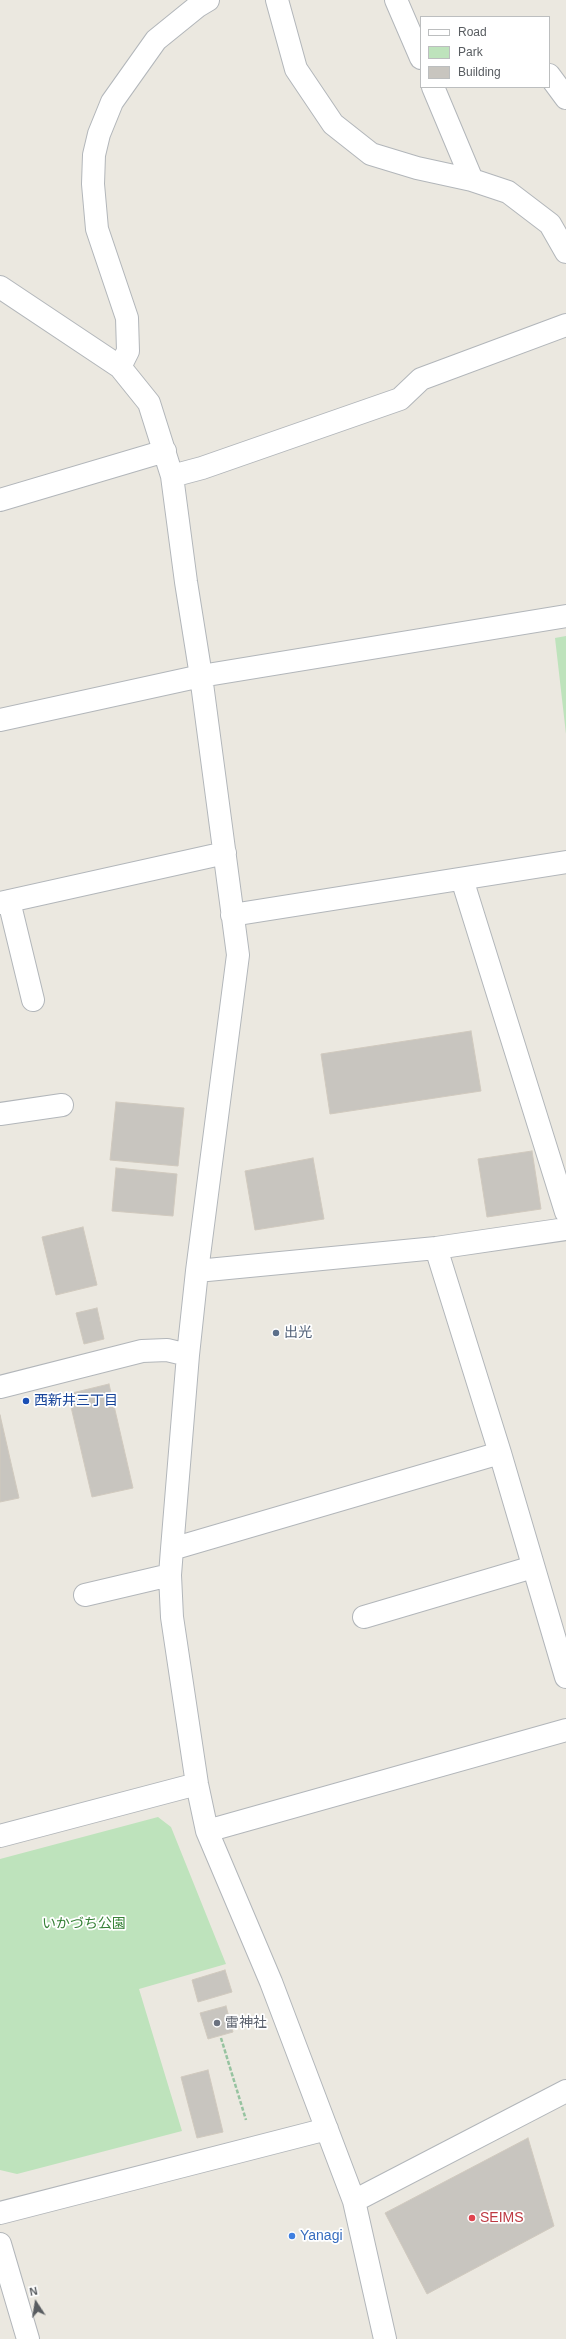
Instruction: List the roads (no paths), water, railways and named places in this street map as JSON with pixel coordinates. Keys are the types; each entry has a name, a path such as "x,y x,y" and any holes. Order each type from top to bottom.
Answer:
{"street":[{"path":"120,367 128,351 127,318 97,230 93,184 96,148 112,102 156,40 198,6 208,0"},
{"path":"277,0 296,69 333,124 371,154 417,168 472,180 508,192 550,224 563,239"},
{"path":"396,0 420,56"},
{"path":"550,76 566,98"},
{"path":"433,88 472,180"},
{"path":"0,287 120,367 150,403 172,476 186,582 201,676 238,955 197,1271 188,1355 170,1575 172,1617 197,1784 207,1831 271,1982 354,2201 385,2339"},
{"path":"172,476 202,468 400,399 420,379 566,325"},
{"path":"0,500 165,450"},
{"path":"0,720 201,676 566,616"},
{"path":"33,1000 5,902 225,853"},
{"path":"232,915 566,862"},
{"path":"462,879 566,1212"},
{"path":"0,1114 62,1105"},
{"path":"197,1271 436,1248 566,1229"},
{"path":"436,1248 500,1453 566,1677"},
{"path":"0,1387 142,1351 167,1350 188,1355"},
{"path":"172,1549 500,1453"},
{"path":"364,1617 533,1566"},
{"path":"85,1595 170,1575"},
{"path":"207,1831 566,1730"},
{"path":"0,1836 197,1784"},
{"path":"354,2201 566,2091"},
{"path":"0,2213 327,2129"},
{"path":"0,2244 28,2339"}],"place":[{"name":"出光","path":"276,1333"},
{"name":"西新井三丁目","path":"26,1401"},
{"name":"雷神社","path":"217,2023"},
{"name":"SEIMS","path":"472,2218"},
{"name":"Yanagi","path":"292,2236"}],"park label":[{"name":"いかづち公園","path":"84,1924"}]}
